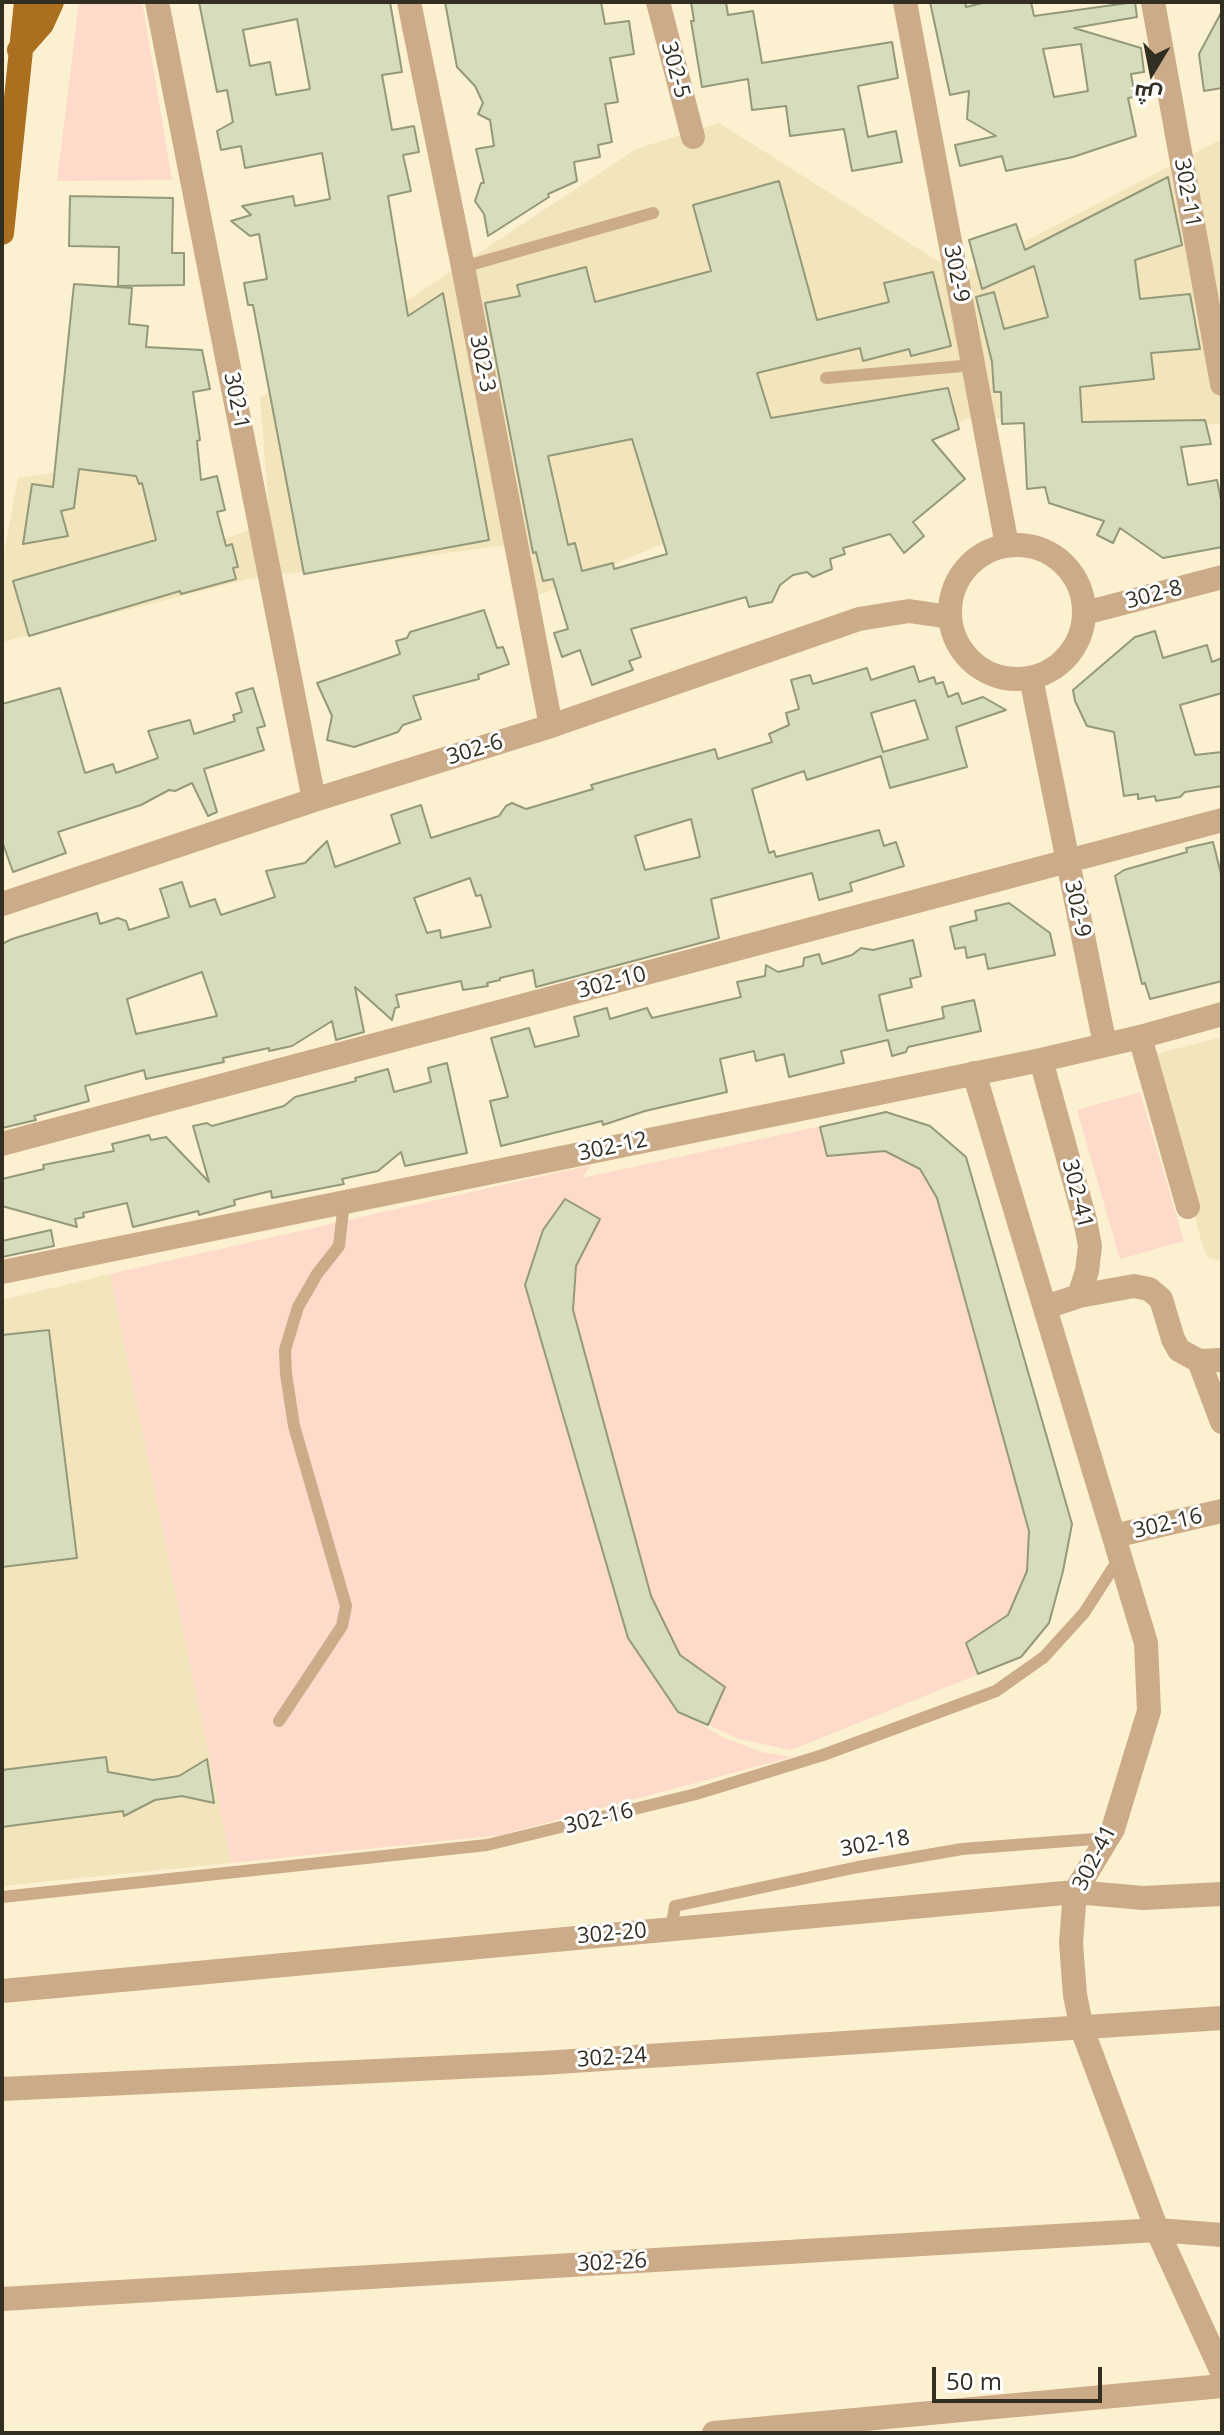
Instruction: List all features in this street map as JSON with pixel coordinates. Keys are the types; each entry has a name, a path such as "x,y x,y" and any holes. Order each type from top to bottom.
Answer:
{"main road":[{"path":"2,233 26,2"},
{"path":"19,50 42,24 52,2"}],"street":[{"name":"302-1","path":"157,2 314,800"},
{"name":"302-3","path":"409,2 551,726"},
{"name":"302-5","path":"658,2 693,137"},
{"name":"302-9","path":"905,2 1007,545"},
{"name":"302-11","path":"1153,2 1222,384"},
{"path":"1007,545 1030,545 1053,554 1070,570 1081,590 1085,613 1081,636 1069,655 1052,670 1031,678 1008,679 986,672 961,648 955,639 950,617 951,596 965,570 988,551 1007,545"},
{"name":"302-8","path":"1085,613 1222,577"},
{"name":"302-6","path":"2,904 314,800 551,726 859,619 909,611 950,617"},
{"name":"302-9","path":"1031,678 1105,1045"},
{"name":"302-10","path":"2,1144 1222,820"},
{"name":"302-12","path":"2,1272 1041,1060 1222,1014"},
{"path":"1140,1037 1188,1207"},
{"name":"302-41","path":"1041,1060 1090,1246 1087,1271 1079,1296"},
{"name":"302-41","path":"974,1073 1146,1643 1149,1711 1113,1829 1075,1892 1071,1943 1075,1995 1082,2029 1157,2230 1222,2372"},
{"path":"1046,1307 1079,1296 1134,1286 1149,1289 1161,1299 1179,1350 1211,1361 1222,1422"},
{"name":"302-16","path":"1117,1547 1222,1511"},
{"name":"302-20","path":"2,1991 1075,1892 1143,1898 1222,1894"},
{"name":"302-24","path":"2,2089 543,2063 1222,2018"},
{"name":"302-26","path":"2,2299 1157,2230 1222,2235"},
{"path":"714,2433 1222,2386"}],"lane":[{"path":"463,267 653,213"},
{"path":"826,378 973,365"},
{"path":"279,1721 342,1626 346,1606 294,1426 285,1350 298,1307 317,1274 339,1246 344,1202"},
{"name":"302-16","path":"2,1897 487,1845 696,1794 823,1755 996,1691 1044,1657 1084,1613 1117,1547"},
{"name":"302-18","path":"671,1929 675,1906 858,1867 962,1849 1107,1838"}],"shaded area":[{"path":"79,2 142,2 172,180 57,181"},
{"path":"719,123 960,275 1222,139 1222,424 970,418 534,597 524,543 252,578 2,642 2,565 18,478 153,458 175,556 270,523 260,398 636,149"},
{"path":"1222,1037 1222,1259 1217,1260 1210,1259 1204,1251 1152,1055"},
{"path":"1140,1092 1184,1241 1120,1259 1077,1110"},
{"path":"886,1112 930,1126 966,1157 1072,1524 1049,1623 1021,1657 791,1750 739,1739 688,1716 722,1737 761,1752 792,1757 501,1835 231,1863 110,1274 591,1165 582,1178"},
{"path":"110,1274 231,1863 2,1886 2,1300"}],"building":[{"path":"199,2 390,2 402,72 382,75 392,130 414,126 419,152 403,155 411,191 388,196 408,316 443,293 489,540 304,574 253,305 248,305 244,283 267,279 259,234 250,236 231,221 251,215 242,206 293,196 295,206 330,199 322,153 245,168 241,146 221,150 217,131 233,122 227,90 217,92","holes":["297,19 310,89 276,95 270,62 250,66 243,30"]},
{"path":"445,2 601,2 605,24 629,21 634,54 610,58 618,102 605,104 612,142 598,145 600,157 574,162 577,181 548,194 549,197 488,236 484,214 475,201 481,183 484,183 476,149 494,146 490,120 478,114 483,103 475,86 457,67"},
{"path":"691,2 726,2 728,15 753,11 762,63 892,42 898,78 858,86 868,137 896,131 902,162 852,171 844,129 790,136 786,106 752,110 748,79 702,87 691,21 694,21"},
{"path":"930,2 965,2 966,7 987,2 1031,2 1034,16 1135,2 1137,17 1074,28 1141,48 1144,72 1131,74 1135,97 1128,98 1136,136 1073,157 1006,171 1002,156 960,166 955,145 996,136 967,119 969,91 950,95","holes":["1081,44 1088,91 1054,97 1043,49"]},
{"path":"1222,11 1222,88 1204,91 1199,54"},
{"path":"1168,177 1182,245 1135,260 1140,299 1190,294 1200,349 1151,353 1154,379 1080,387 1082,422 1205,420 1211,444 1181,447 1188,485 1217,480 1222,505 1222,547 1163,558 1120,528 1113,543 1097,535 1104,521 1049,503 1045,487 1027,489 1024,423 1002,424 1001,392 994,392 992,362 976,297 994,292 1004,329 1048,317 1034,266 982,289 969,240 1016,224 1025,250"},
{"path":"779,181 817,320 889,302 884,283 933,272 951,346 911,356 909,349 863,361 860,348 757,373 771,418 948,388 959,429 932,440 965,479 913,522 924,536 904,553 890,534 843,548 845,554 830,559 832,569 813,577 807,572 793,575 780,585 772,602 749,607 746,597 631,629 641,657 629,661 633,670 592,685 580,650 562,657 554,633 568,629 553,579 543,581 536,552 533,553 485,303 520,296 517,285 586,267 595,302 711,271 693,205","holes":["632,439 667,554 614,569 613,563 582,571 575,543 568,545 548,456"]},
{"path":"70,196 173,198 172,253 184,253 184,285 118,286 119,247 69,246"},
{"path":"74,284 132,288 129,324 148,326 146,347 202,350 210,389 193,392 200,440 197,441 201,480 217,476 225,510 217,512 226,546 232,544 238,567 233,568 236,579 181,594 180,591 29,636 13,581 156,540 142,483 139,484 136,476 79,469 74,508 61,511 68,536 23,544 32,484 53,487"},
{"path":"484,610 497,648 503,647 509,664 478,675 479,679 413,696 421,719 403,725 398,732 354,747 327,740 332,716 317,683 400,654 396,641 407,638 410,632"},
{"path":"1155,631 1163,658 1207,645 1212,662 1222,658 1222,693 1180,705 1195,755 1222,752 1222,786 1156,801 1155,796 1138,799 1138,794 1124,796 1114,732 1087,726 1073,690 1135,637"},
{"path":"914,666 919,682 934,677 936,684 943,682 948,697 958,693 962,704 983,697 1006,710 956,727 967,767 890,788 881,756 807,780 804,771 752,789 769,853 774,851 776,857 879,830 884,846 896,842 904,866 850,883 852,891 819,900 812,873 711,899 719,938 536,987 533,970 500,978 487,983 488,986 463,990 461,981 396,995 399,1007 395,1008 392,1020 355,987 364,1032 336,1040 332,1021 292,1046 223,1058 224,1062 146,1079 144,1070 85,1086 89,1101 34,1116 36,1120 2,1128 2,944 97,913 100,924 118,918 126,921 129,930 169,917 160,889 182,882 190,907 215,899 221,915 275,897 266,871 305,863 327,841 335,867 400,843 391,815 421,805 431,838 499,816 512,803 526,809 593,789 591,785 715,749 718,759 772,742 769,734 789,725 786,713 799,709 791,680 810,675 813,684 867,668 871,680","holes":["915,700 928,739 883,752 871,713","691,819 700,857 645,870 635,836","470,878 476,896 481,895 491,927 441,938 440,930 427,933 414,898","202,972 217,1016 136,1034 127,999"]},
{"path":"60,688 85,773 113,764 116,773 158,758 148,731 190,720 194,734 235,721 233,715 242,712 236,693 253,688 265,726 257,728 264,750 204,769 217,812 208,816 192,783 175,791 169,790 141,805 58,832 66,853 13,872 2,841 2,704"},
{"path":"1213,842 1222,878 1222,981 1150,999 1145,983 1142,984 1115,876 1124,870 1187,852 1186,848"},
{"path":"1009,903 1050,933 1055,955 988,969 985,954 967,958 965,947 955,949 950,927 977,920 975,911"},
{"path":"913,940 921,976 910,979 912,987 879,995 887,1031 944,1018 942,1007 974,1000 981,1031 908,1047 906,1052 892,1056 888,1040 841,1051 844,1063 789,1077 784,1054 756,1061 754,1051 720,1059 727,1092 645,1111 603,1125 602,1121 501,1146 490,1101 508,1097 491,1038 529,1028 535,1047 579,1036 574,1017 607,1008 610,1019 647,1008 652,1018 741,997 737,982 765,976 766,965 778,972 803,966 804,958 819,954 822,964 852,955 861,948 873,950"},
{"path":"447,1063 467,1153 405,1166 401,1152 378,1171 342,1179 344,1184 272,1198 271,1191 234,1200 235,1205 199,1215 198,1211 133,1227 127,1203 83,1213 84,1217 75,1219 77,1227 2,1206 2,1179 44,1169 43,1165 114,1151 112,1144 149,1135 151,1140 166,1137 209,1182 193,1126 207,1123 212,1126 284,1106 295,1097 388,1069 394,1092 431,1082 428,1068"},
{"path":"886,1112 930,1126 966,1157 1072,1524 1049,1623 1021,1657 978,1674 966,1643 1008,1615 1027,1571 1029,1531 937,1198 920,1169 885,1151 827,1156 820,1127"},
{"path":"565,1199 600,1219 576,1266 573,1310 651,1596 680,1655 725,1687 708,1725 678,1712 628,1638 525,1285 543,1230"},
{"path":"51,1230 54,1246 2,1257 2,1241"},
{"path":"49,1330 77,1558 2,1567 2,1335"},
{"path":"106,1757 108,1772 153,1780 179,1776 207,1759 214,1803 182,1796 155,1800 124,1816 123,1811 2,1827 2,1770"}]}
